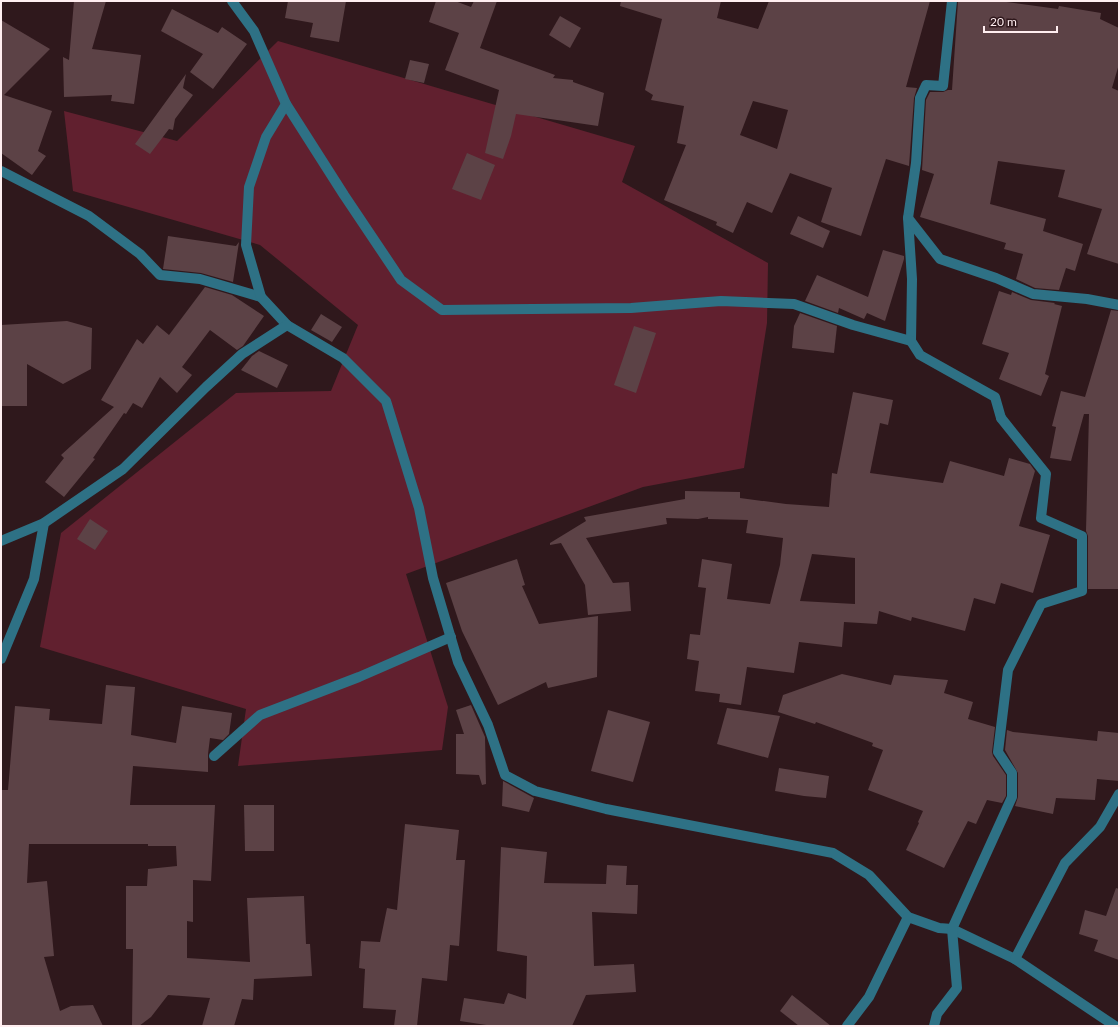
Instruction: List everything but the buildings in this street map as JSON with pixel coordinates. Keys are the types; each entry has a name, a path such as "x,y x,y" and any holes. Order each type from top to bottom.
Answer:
{"street":[{"path":"232,1 254,31 286,104 344,195 401,280 442,310 631,308 721,300 794,304 853,325 911,341"},
{"path":"934,1026 937,1014 957,988 952,930 1012,797 1012,773 998,752 1008,670 1041,604 1082,591 1082,536 1041,518 1046,474 1001,418 995,397 920,354 911,341 912,279 908,218 916,163 920,98 926,85 943,86 952,1"},
{"path":"286,104 266,137 249,187 246,245 261,297 287,325 343,358 386,401 419,508 433,578 458,662 488,725 505,774 535,791 606,809 833,853 869,875 908,917 939,928 952,930 1015,959 1115,1026"},
{"path":"1,171 89,216 140,254 160,275 200,279 261,297"},
{"path":"908,218 940,259 996,278 1033,294 1087,299 1119,305"},
{"path":"1,541 44,523 123,469 206,387 242,354 287,325"},
{"path":"1,659 34,579 44,523"},
{"path":"214,756 260,715 359,677 451,637"},
{"path":"1015,959 1065,863 1100,827 1119,794"},
{"path":"847,1026 869,997 908,917"}],"shaded area":[{"path":"278,41 635,146 622,182 768,263 767,323 744,468 643,487 406,574 448,707 442,750 238,766 246,709 40,647 61,533 236,393 331,391 358,325 260,245 73,191 64,111 177,141"}]}
